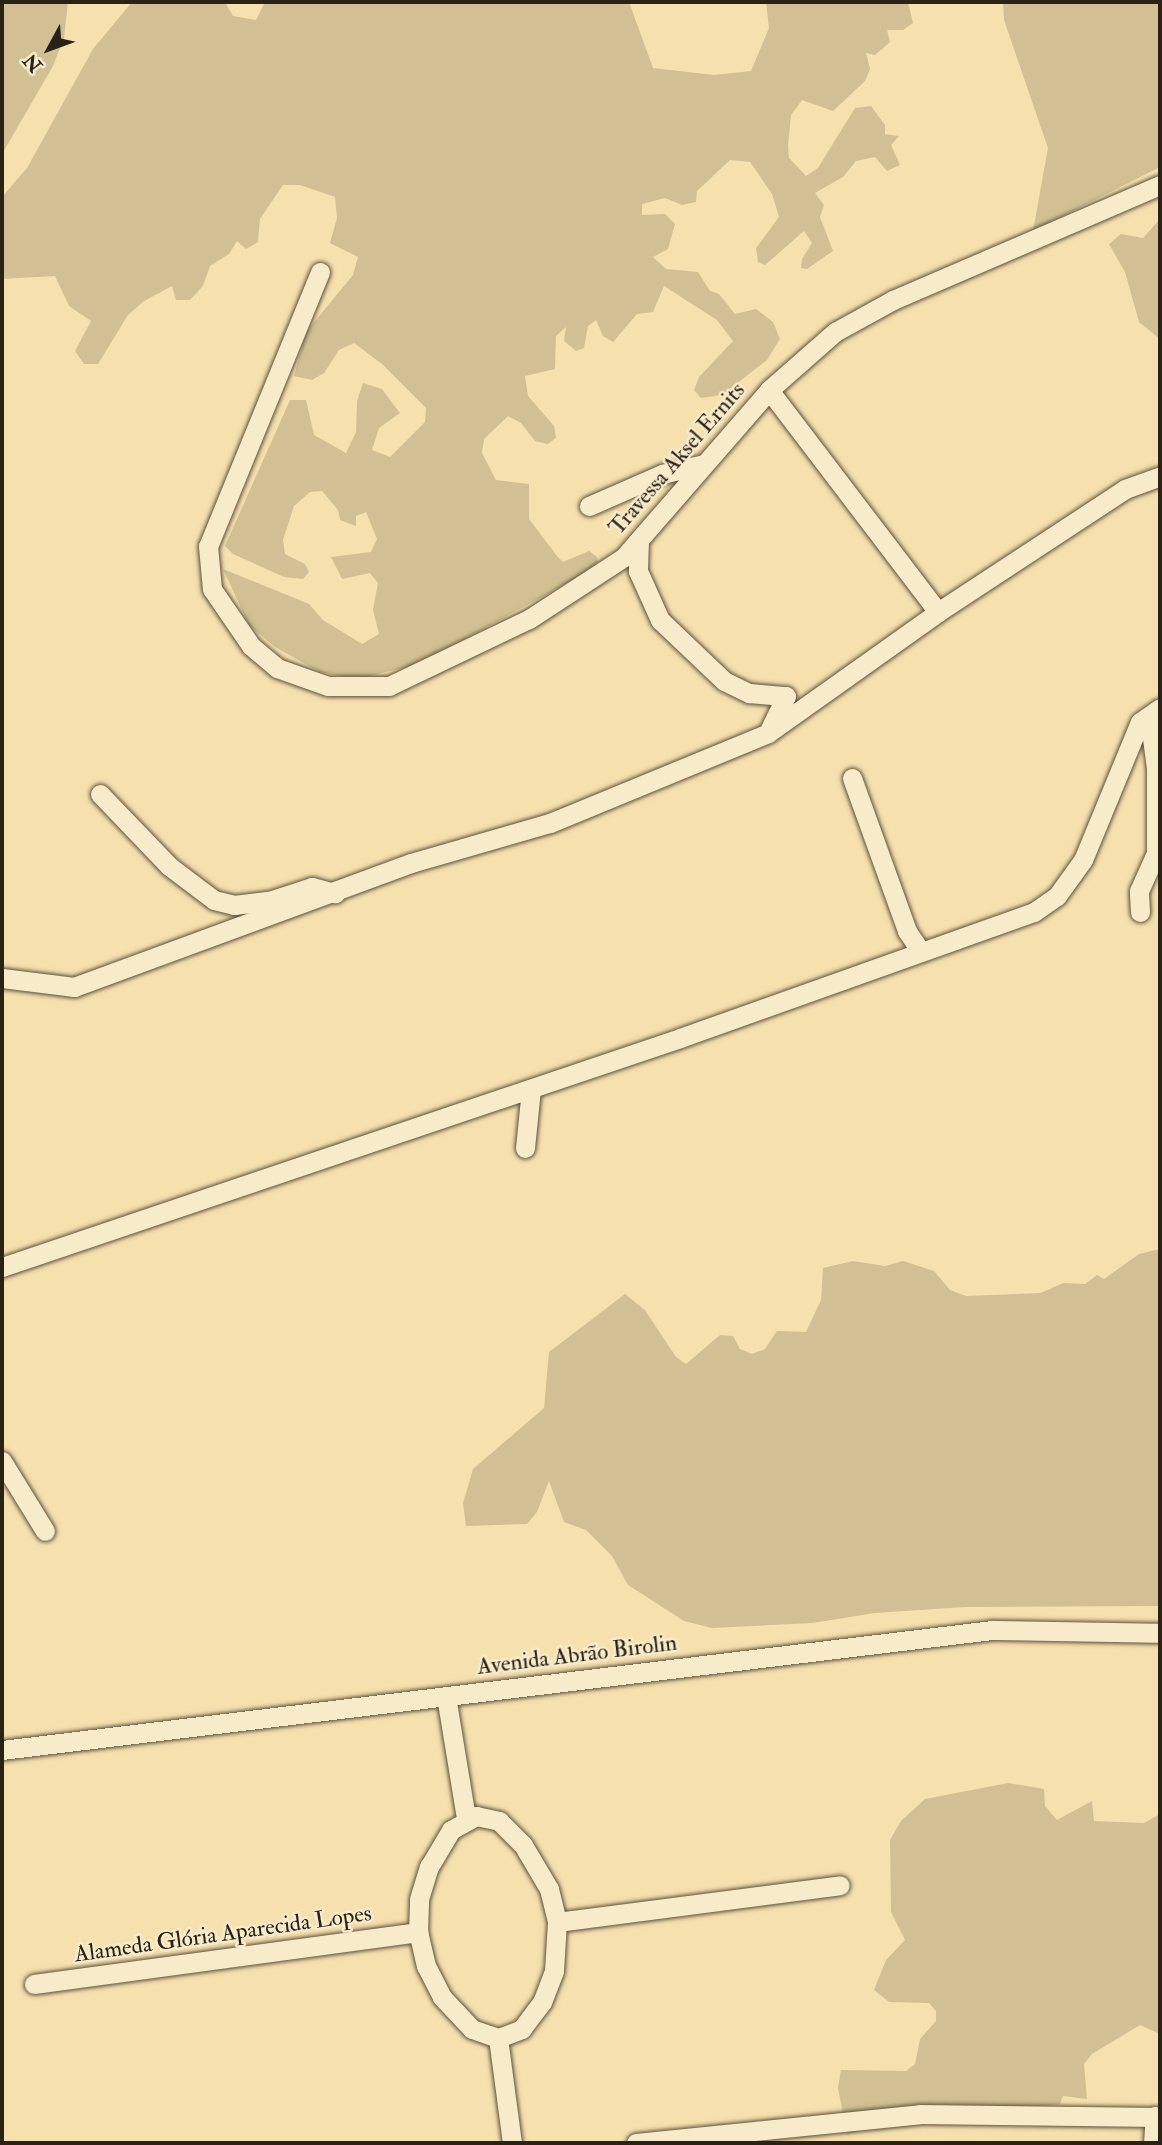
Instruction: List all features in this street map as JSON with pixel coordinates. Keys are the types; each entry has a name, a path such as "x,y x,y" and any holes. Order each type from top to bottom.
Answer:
{"street":[{"name":"Travessa Aksel Ernits","path":"320,272 208,546 212,589 230,620 276,667 328,686 389,686 529,619 624,557 769,390 835,331 893,300 1160,185"},
{"path":"769,390 939,612"},
{"path":"589,506 662,474 704,464"},
{"path":"2,978 74,987 411,863 550,823 768,733 939,612 1125,489 1160,476"},
{"path":"639,540 638,570 660,620 724,681 749,693 786,695 768,733"},
{"path":"1140,912 1139,891 1156,853 1155,712"},
{"path":"2,1267 531,1089 1034,912 1057,896 1083,860 1140,722 1155,712"},
{"path":"852,778 907,931 921,952"},
{"path":"100,794 169,866 214,900 234,905 269,901 313,887 335,893"},
{"path":"525,1148 531,1089"},
{"path":"2,1461 45,1531"},
{"name":"Avenida Abrão Birolin","path":"2,1750 992,1630 1160,1633"},
{"path":"446,1696 466,1818"},
{"path":"484,1816 499,1821 523,1845 549,1889 557,1922 554,1971 542,2002 522,2029 498,2038 472,2029 442,1997 426,1966 418,1932 419,1899 429,1867 451,1830 466,1818 484,1816"},
{"path":"557,1922 840,1885"},
{"name":"Alameda Glória Aparecida Lopes","path":"34,1984 418,1932"},
{"path":"498,2038 512,2143"},
{"path":"636,2143 909,2115 1157,2117 1153,2143"}],"shaded area":[{"path":"2,2 68,2 64,38 53,66 2,154"},
{"path":"132,2 225,2 233,16 256,20 265,2 629,2 653,68 714,75 751,71 769,28 766,2 908,2 913,23 903,30 887,30 890,42 875,55 866,53 870,69 865,81 833,111 802,100 791,115 788,146 789,158 806,176 818,168 855,108 871,106 885,125 885,134 899,136 891,145 900,165 887,171 875,157 856,161 843,177 815,193 824,205 820,217 833,251 807,269 801,268 802,259 812,243 804,231 765,265 758,262 756,248 779,217 772,194 750,162 730,160 697,191 696,202 682,205 665,198 642,204 642,215 665,214 675,224 668,249 653,257 666,269 698,272 710,291 719,294 735,314 756,309 773,322 780,339 767,360 722,395 701,398 694,390 699,377 733,341 717,320 664,286 653,312 637,314 613,342 603,336 596,320 588,326 584,348 576,351 564,341 566,327 556,336 555,369 525,376 528,396 554,426 556,438 548,444 535,441 521,423 508,416 484,439 482,453 496,480 529,484 529,519 563,562 589,551 597,557 598,566 419,664 357,679 320,672 275,647 249,625 223,569 309,604 323,620 362,644 379,634 373,610 378,583 370,573 342,579 331,557 371,552 377,539 366,512 356,516 356,526 340,520 338,510 322,491 310,492 294,506 283,540 285,554 305,564 309,572 303,579 284,577 233,554 225,546 290,400 306,400 314,435 346,453 356,432 357,401 363,383 382,389 400,413 379,428 372,450 390,457 425,422 426,408 382,364 354,343 339,350 324,373 312,380 294,376 306,332 353,275 358,257 330,243 337,218 335,197 300,185 283,185 260,219 258,242 246,249 237,241 229,254 210,266 203,286 190,300 176,300 172,286 144,301 128,315 98,364 84,364 75,351 91,321 69,306 55,276 2,279 2,197 27,168 93,49"},
{"path":"1003,2 1160,2 1160,167 1033,231 1048,148 1004,20"},
{"path":"1160,219 1160,339 1139,322 1125,272 1109,244 1121,234 1143,238"},
{"path":"1160,1249 1160,1606 965,1607 875,1613 812,1623 712,1628 684,1621 628,1585 612,1556 586,1530 564,1522 549,1481 537,1512 527,1524 466,1526 463,1503 473,1469 544,1408 549,1352 625,1294 645,1310 676,1357 686,1364 720,1335 733,1336 740,1349 752,1354 765,1349 777,1331 806,1332 821,1300 823,1268 853,1261 885,1266 903,1261 934,1271 950,1290 966,1296 1041,1293 1063,1283 1085,1284 1097,1275 1104,1279 1139,1254"},
{"path":"1008,1783 1044,1789 1045,1806 1057,1820 1092,1801 1094,1821 1144,1823 1160,1814 1160,2034 1140,2025 1092,2054 1084,2064 1087,2099 1063,2096 1060,2104 1001,2112 881,2121 847,2135 838,2088 841,2070 906,2071 915,2064 920,2039 936,2021 936,2011 929,2003 889,2002 874,1990 886,1960 905,1940 891,1912 890,1840 901,1821 925,1799"}]}
